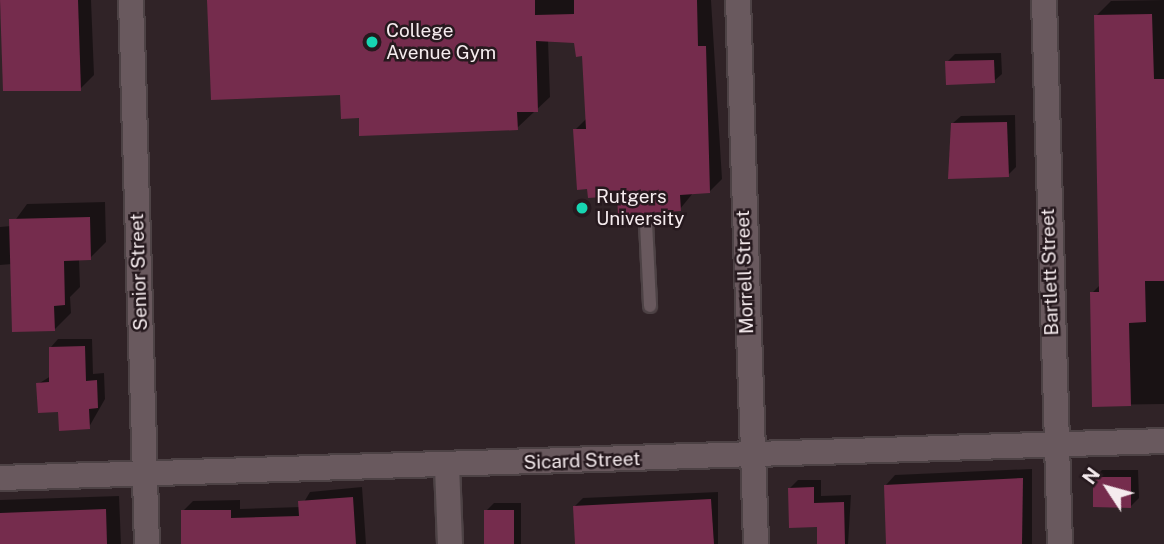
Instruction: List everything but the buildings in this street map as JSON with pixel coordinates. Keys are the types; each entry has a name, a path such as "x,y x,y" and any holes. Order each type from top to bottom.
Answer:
{"street":[{"name":"Senior Street","path":"131,0 147,544"},
{"name":"Morrell Street","path":"738,0 743,242 756,544"},
{"name":"Bartlett Street","path":"1044,0 1059,544"},
{"name":"Sicard Street","path":"0,478 447,466 1164,441"},
{"path":"447,466 450,544"}],"lane":[{"path":"646,223 650,306"}],"place":[{"name":"College Avenue Gym","path":"372,42"},
{"name":"Rutgers University","path":"582,208"}]}
